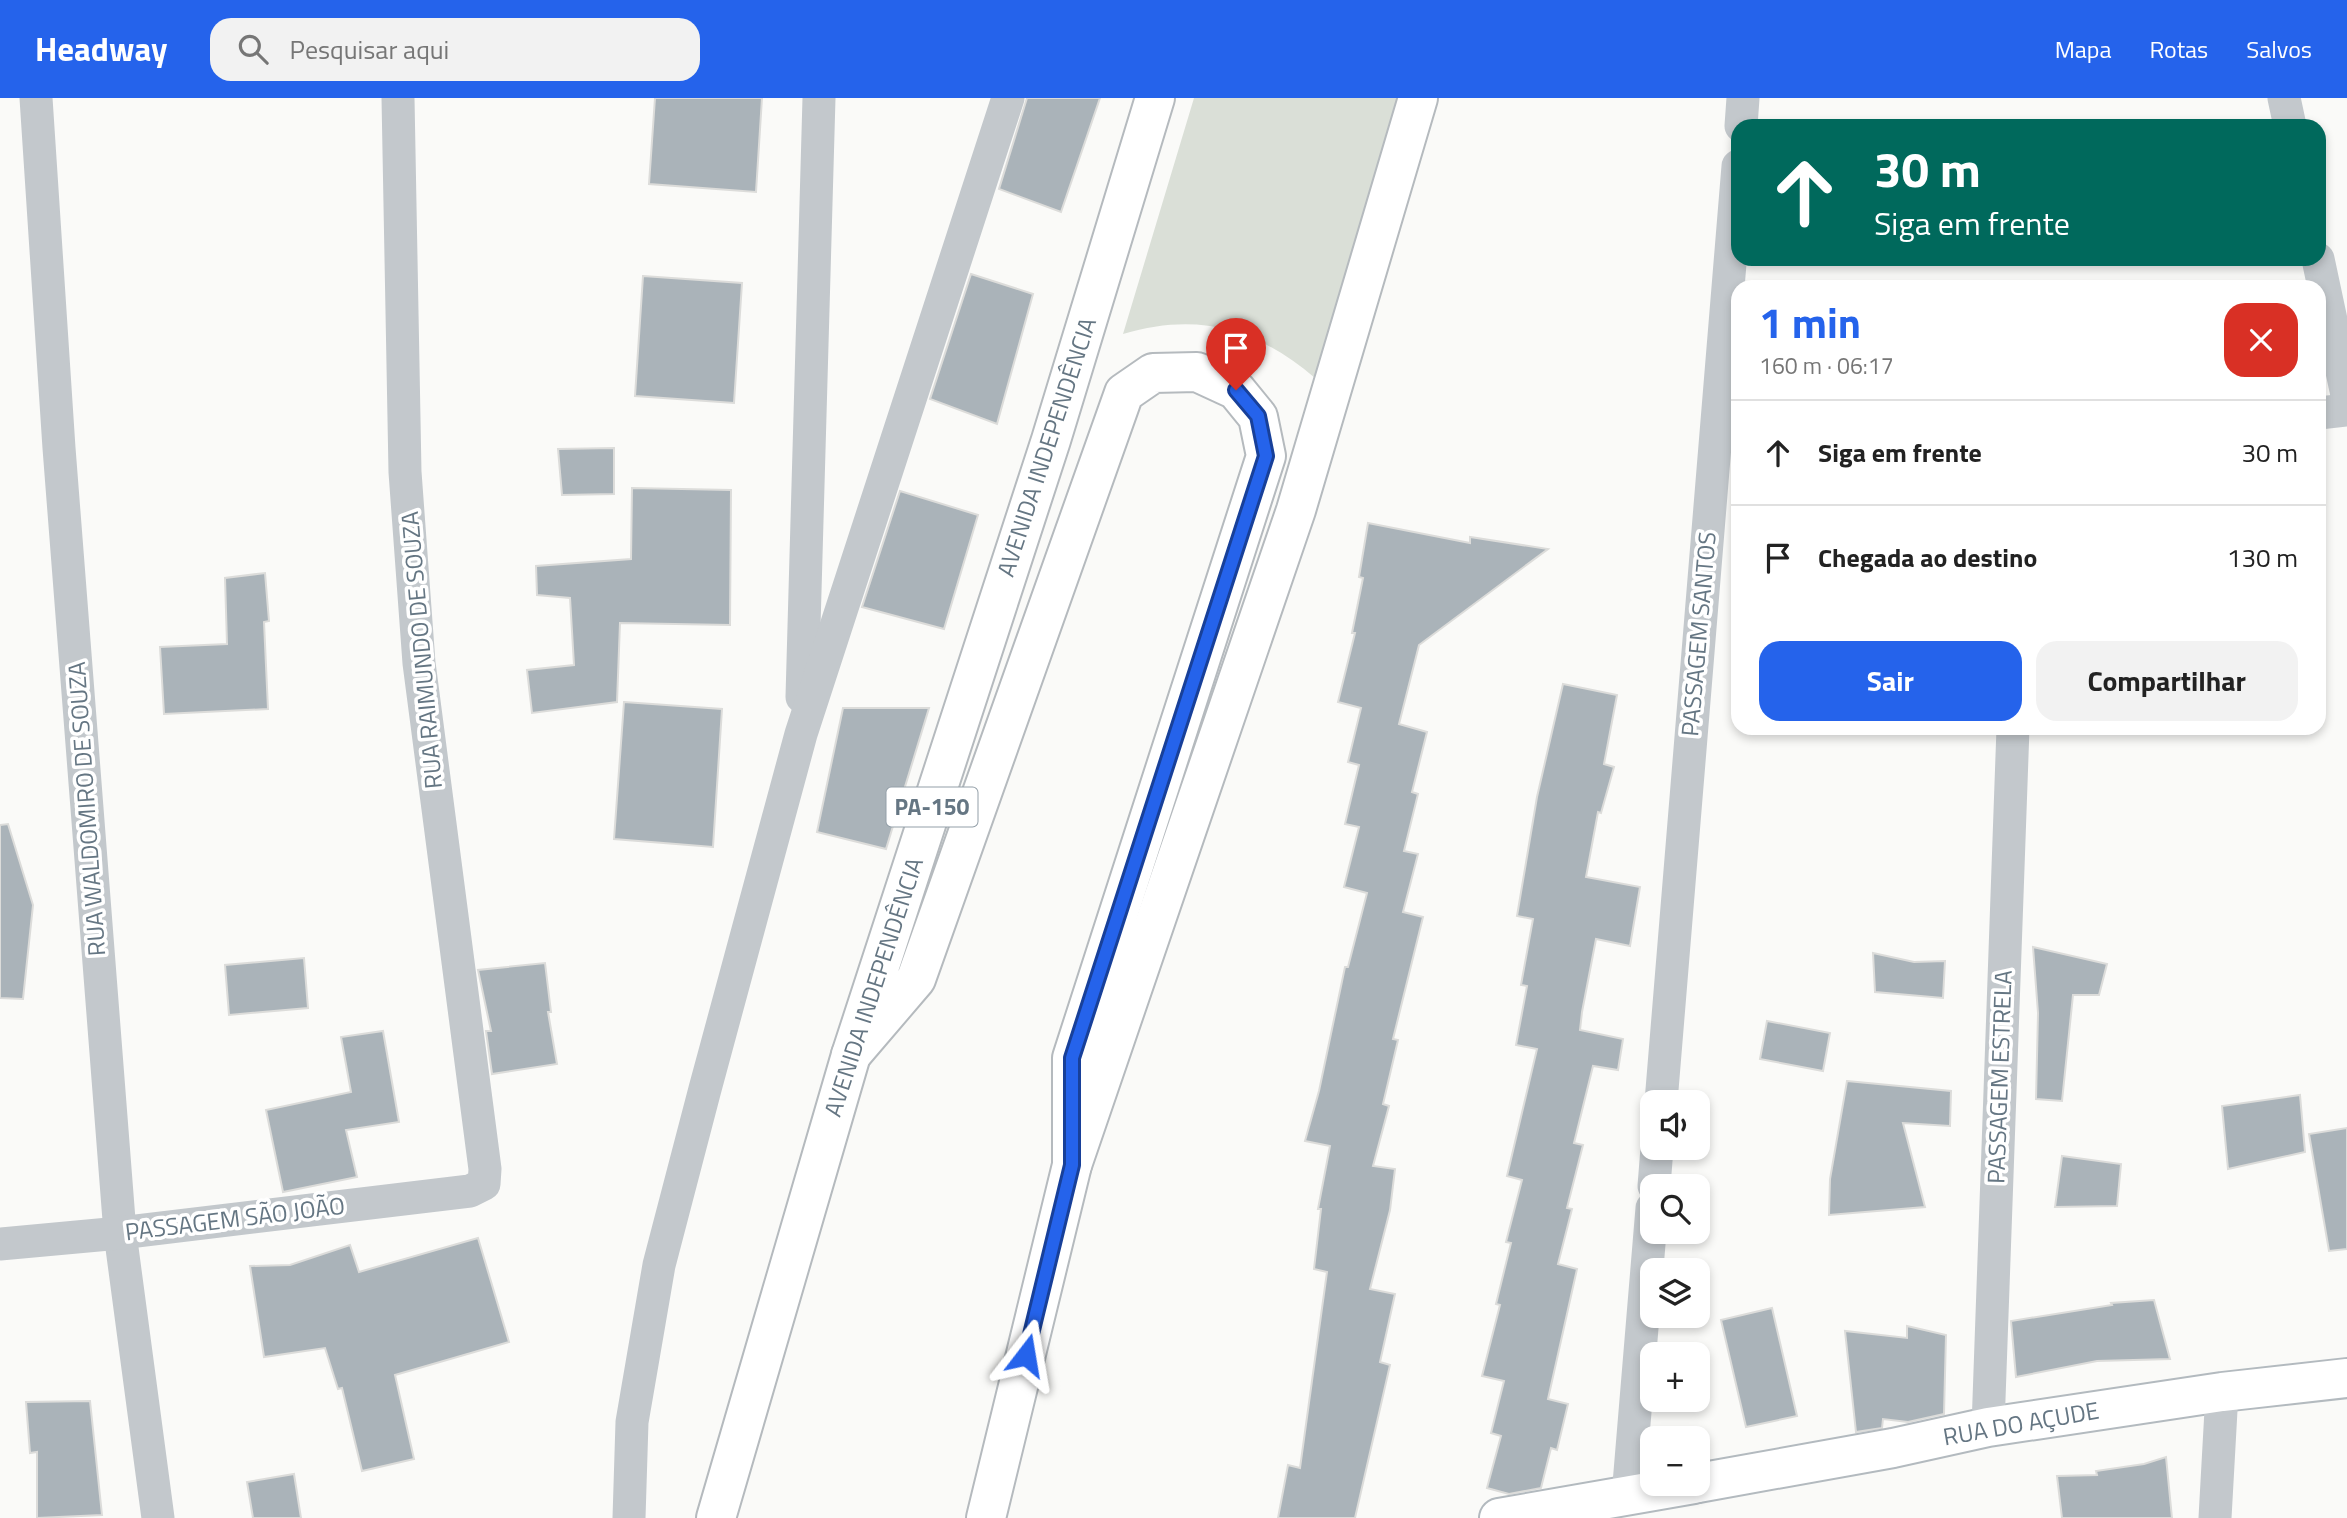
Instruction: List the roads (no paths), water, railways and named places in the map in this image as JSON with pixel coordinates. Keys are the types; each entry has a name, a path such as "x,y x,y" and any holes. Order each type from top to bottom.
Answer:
{"main road":[{"name":"AVENIDA INDEPENDÊNCIA","path":"716,1518 851,1055 1051,440 1155,98"},
{"path":"986,1518 1072,1165 1296,510 1418,98"},
{"path":"851,1055 916,979 1124,393 1153,373 1196,372 1236,390 1258,416 1266,456 1072,1058 1072,1165"},
{"name":"RUA DO AÇUDE","path":"1710,1481 1893,1448 1988,1427 2222,1392 2347,1378"},
{"name":"RUA DO AÇUDE","path":"1499,1518 1640,1494"}],"street":[{"name":"RUA WALDOMIRO DE SOUZA","path":"36,98 59,448 120,1233 158,1518"},
{"name":"RUA RAIMUNDO DE SOUZA","path":"398,98 406,485 419,663 485,1169 484,1184 470,1191"},
{"path":"801,734 819,98"},
{"path":"629,1518 632,1422 659,1265 801,734 1008,98"},
{"path":"1742,119 1743,98"},
{"path":"2284,98 2288,119"},
{"name":"PASSAGEM SANTOS","path":"1662,1090 1731,251"},
{"path":"2326,297 2347,395"},
{"path":"2326,413 2347,410"},
{"name":"PASSAGEM ESTRELA","path":"1988,1427 2012,735"},
{"name":"PASSAGEM SÃO JOÃO","path":"0,1244 120,1233 470,1191"},
{"path":"1628,1496 1649,1244"},
{"path":"2215,1518 2222,1392"}]}
